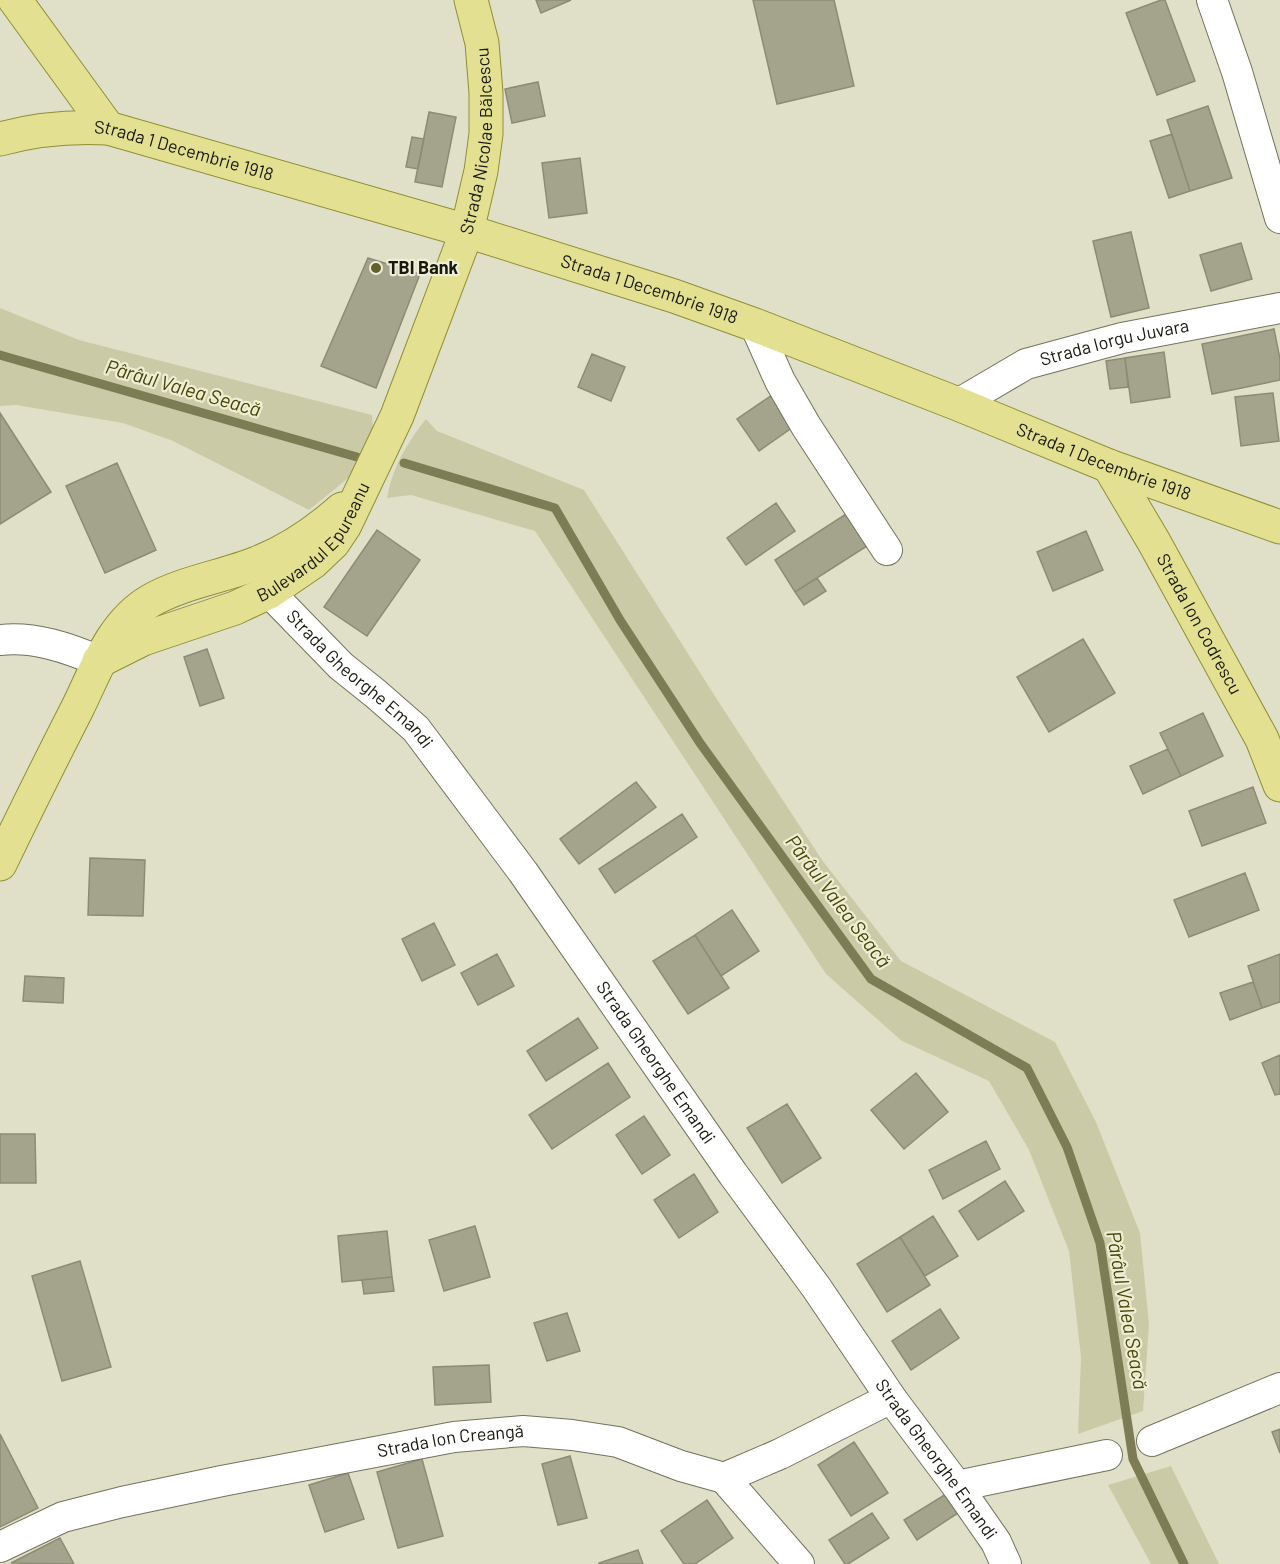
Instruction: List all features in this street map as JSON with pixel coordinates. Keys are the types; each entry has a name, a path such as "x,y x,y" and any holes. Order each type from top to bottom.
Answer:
{"main road":[{"path":"15,0 108,128"},
{"name":"Strada Nicolae Bălcescu","path":"363,491 397,416 467,231 481,171 486,134 486,93 482,43 471,0"},
{"name":"Strada 1 Decembrie 1918","path":"0,139 44,129 74,126 108,128 467,231 674,296 755,325 1109,466 1280,527"},
{"name":"Strada Ion Codrescu","path":"1109,466 1154,542 1262,739 1280,785"},
{"name":"Bulevardul Epureanu","path":"99,661 143,639 235,608 269,592 313,562 333,543 363,491"},
{"name":"Bulevardul Epureanu","path":"0,864 99,661 129,617 148,602 170,591 258,563 287,549 312,533 363,491"}],"street":[{"path":"1212,0 1237,72 1280,218"},
{"name":"Strada Iorgu Juvara","path":"958,404 1026,364 1122,338 1280,309"},
{"path":"755,325 780,381 806,426 887,550"},
{"name":"Strada Gheorghe Emandi","path":"269,592 341,666 416,729 523,872 733,1174 816,1287 891,1398 957,1486 996,1542 1006,1564"},
{"path":"0,640 35,640 74,650 99,661"},
{"path":"1152,1441 1280,1388"},
{"path":"799,1564 724,1478 780,1454 891,1398"},
{"name":"Strada Ion Creangă","path":"0,1547 63,1517 122,1502 454,1437 523,1431 572,1435 618,1442 681,1466 724,1478"},
{"path":"957,1486 1107,1455"}],"green space":[{"path":"0,308 79,340 372,415 373,429 352,475 309,510 173,441 123,423 16,405 0,406"},
{"path":"426,419 437,431 584,490 822,860 901,961 1055,1042 1096,1122 1140,1233 1149,1324 1143,1411 1078,1434 1081,1357 1069,1251 1029,1150 989,1081 902,1041 826,974 535,531 411,495 387,498 401,456"},
{"path":"1171,1466 1219,1564 1151,1564 1108,1485"}],"building":[{"path":"536,0 571,0 541,13"},
{"path":"753,0 834,0 854,86 777,104"},
{"path":"1165,0 1195,81 1157,95 1126,13"},
{"path":"538,82 545,116 512,123 505,89"},
{"path":"1208,106 1232,178 1190,191 1167,120"},
{"path":"429,112 456,117 442,187 415,182"},
{"path":"1172,134 1190,191 1169,198 1150,141"},
{"path":"412,137 424,139 418,169 406,167"},
{"path":"580,158 587,213 549,218 542,163"},
{"path":"1131,232 1149,308 1111,317 1093,241"},
{"path":"1241,243 1252,279 1211,291 1200,255"},
{"path":"368,258 420,274 376,388 321,366"},
{"path":"1274,329 1280,359 1280,380 1212,394 1202,344"},
{"path":"1164,352 1170,397 1131,403 1125,358"},
{"path":"592,354 625,367 611,401 578,387"},
{"path":"1125,358 1128,387 1110,389 1106,361"},
{"path":"1273,393 1279,441 1241,446 1235,397"},
{"path":"772,395 793,427 759,451 737,419"},
{"path":"0,413 51,492 0,524"},
{"path":"117,463 156,550 105,573 66,486"},
{"path":"776,503 795,531 746,565 727,538"},
{"path":"846,514 867,546 795,592 775,560"},
{"path":"377,530 420,560 367,636 324,607"},
{"path":"1086,531 1103,570 1053,591 1037,552"},
{"path":"817,578 826,591 804,605 795,592"},
{"path":"1083,639 1115,693 1049,732 1017,677"},
{"path":"207,649 224,698 200,706 184,657"},
{"path":"1203,713 1223,756 1181,776 1160,733"},
{"path":"1168,749 1181,776 1143,794 1130,766"},
{"path":"636,782 656,807 579,864 560,839"},
{"path":"1253,787 1266,823 1202,846 1189,811"},
{"path":"682,814 697,837 615,893 599,869"},
{"path":"90,858 145,860 143,916 88,915"},
{"path":"1245,873 1259,910 1189,937 1174,900"},
{"path":"732,910 759,951 721,976 695,935"},
{"path":"434,923 455,965 422,981 402,939"},
{"path":"695,935 729,988 688,1014 653,961"},
{"path":"497,954 514,986 478,1005 461,973"},
{"path":"1280,954 1280,1002 1262,1008 1248,966"},
{"path":"25,976 64,978 63,1003 23,1001"},
{"path":"1253,982 1262,1008 1230,1020 1220,993"},
{"path":"578,1018 598,1048 546,1081 527,1051"},
{"path":"1280,1055 1280,1094 1275,1095 1262,1063"},
{"path":"608,1063 630,1097 552,1149 529,1115"},
{"path":"916,1073 948,1112 904,1149 871,1110"},
{"path":"787,1104 821,1158 782,1183 747,1128"},
{"path":"644,1116 670,1155 642,1174 616,1135"},
{"path":"0,1134 35,1134 36,1183 0,1183"},
{"path":"986,1141 1000,1169 943,1199 929,1170"},
{"path":"694,1174 718,1212 679,1238 654,1200"},
{"path":"1005,1181 1024,1211 978,1240 959,1211"},
{"path":"933,1216 958,1256 925,1276 900,1237"},
{"path":"475,1226 490,1277 444,1291 429,1240"},
{"path":"387,1231 392,1277 342,1282 338,1236"},
{"path":"900,1237 930,1285 887,1312 857,1264"},
{"path":"80,1261 111,1367 62,1381 32,1276"},
{"path":"392,1277 394,1291 364,1294 362,1280"},
{"path":"940,1309 959,1338 911,1370 892,1341"},
{"path":"567,1313 580,1351 547,1361 534,1323"},
{"path":"489,1365 491,1402 435,1405 433,1367"},
{"path":"1280,1429 1280,1453 1272,1432"},
{"path":"0,1434 38,1508 0,1527"},
{"path":"854,1442 888,1493 851,1516 818,1465"},
{"path":"570,1456 587,1518 558,1525 542,1464"},
{"path":"422,1459 443,1536 398,1548 377,1472"},
{"path":"348,1473 364,1519 325,1532 309,1485"},
{"path":"946,1494 958,1513 917,1540 904,1520"},
{"path":"707,1500 733,1538 695,1564 684,1564 661,1531"},
{"path":"872,1513 889,1538 845,1564 829,1540"},
{"path":"60,1538 74,1564 11,1563"},
{"path":"638,1550 643,1564 599,1564 599,1563"}],"waterway":[{"name":"Pârâul Valea Seacă","path":"0,355 357,457"},
{"name":"Pârâul Valea Seacă","path":"404,463 555,508 620,620 700,743 871,979 1027,1068 1067,1147 1100,1243 1133,1459 1184,1564"}],"place":[{"name":"TBI Bank","path":"376,268"}]}
